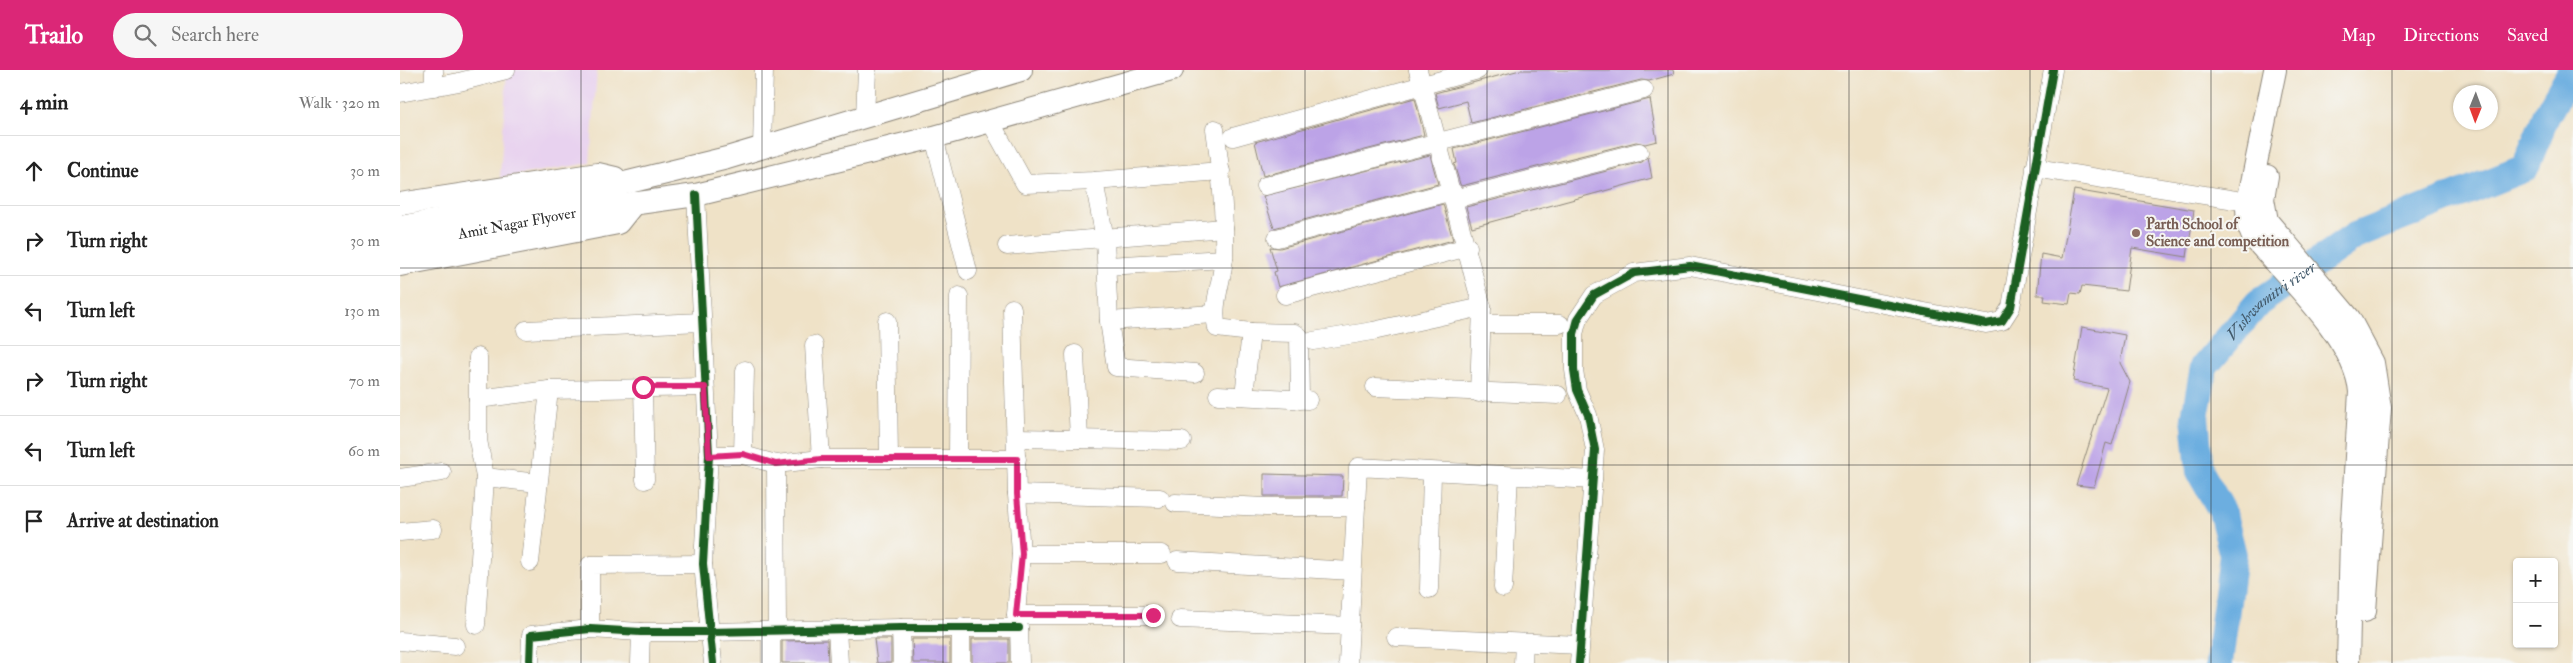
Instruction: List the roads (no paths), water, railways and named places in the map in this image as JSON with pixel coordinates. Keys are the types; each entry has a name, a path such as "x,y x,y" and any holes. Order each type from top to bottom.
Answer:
{"main road":[{"name":"Amit Nagar Flyover","path":"400,245 586,202 629,181 762,147 865,116 974,77 1022,70"},
{"name":"Amit Nagar Flyover","path":"400,227 586,202 634,203 696,194 934,137 1172,70"},
{"path":"2275,70 2248,202 2248,225 2260,229 2373,363 2380,408 2365,591 2364,663"},
{"path":"2260,229 2264,210 2266,182 2290,70"},
{"path":"400,204 598,174 629,181"},
{"path":"400,265 618,223 634,203"},
{"path":"2347,333 2359,376 2360,392 2351,537 2348,663"}],"street":[{"path":"400,93 434,78 506,70"},
{"path":"762,147 764,70"},
{"path":"865,116 867,70"},
{"path":"1233,137 1420,77 1478,70"},
{"path":"1579,663 1596,450 1588,415 1577,390 1574,370 1574,334 1578,319 1594,295 1634,273 1690,266 1986,324 1996,324 2006,317 2011,307 2053,70"},
{"path":"1420,77 1436,141 1468,247 1482,315 1480,392"},
{"path":"1265,186 1436,141 1644,90"},
{"path":"990,121 1025,184 1094,181 1221,171"},
{"path":"1215,129 1221,171 1224,228 1224,259 1214,314 1218,328 1251,332 1295,333 1299,336 1304,400 1218,395"},
{"path":"934,137 968,271"},
{"path":"1277,238 1639,152"},
{"path":"2035,168 2248,202"},
{"path":"1094,181 1105,239 1108,266 1109,321 1116,367 1195,373"},
{"path":"696,194 709,456 703,564 708,632 713,663"},
{"path":"1007,246 1224,228"},
{"path":"1285,295 1468,247"},
{"path":"1108,266 1224,259"},
{"path":"958,458 959,296"},
{"path":"1012,308 1017,494 1022,554 1017,622 1020,663"},
{"path":"1109,321 1214,314"},
{"path":"1313,341 1482,315 1560,324"},
{"path":"887,321 889,459"},
{"path":"526,330 701,322"},
{"path":"1244,396 1251,332"},
{"path":"814,345 821,459"},
{"path":"1075,354 1079,439"},
{"path":"476,625 485,477 478,440 478,357"},
{"path":"743,454 745,370"},
{"path":"643,387 645,480"},
{"path":"478,400 549,390 705,387"},
{"path":"1375,387 1558,395"},
{"path":"530,562 549,390"},
{"path":"1016,438 1182,440"},
{"path":"709,456 743,454 776,464 821,459 1017,459"},
{"path":"771,663 774,630 776,464"},
{"path":"1348,663 1358,467 1432,473 1593,480"},
{"path":"400,478 442,472"},
{"path":"1429,589 1432,473"},
{"path":"1503,588 1509,476"},
{"path":"485,477 538,483"},
{"path":"1017,494 1266,507 1356,507"},
{"path":"400,532 433,529"},
{"path":"1022,554 1169,558 1352,570"},
{"path":"590,629 590,565 703,564"},
{"path":"530,663 531,635 590,629 641,632 708,632 960,627 1153,615"},
{"path":"1180,619 1350,626"},
{"path":"960,627 961,663"},
{"path":"901,628 902,663"},
{"path":"837,629 839,663"},
{"path":"640,663 641,632"},
{"path":"1396,637 1580,645"},
{"path":"400,641 455,646"},
{"path":"1523,663 1524,643"}],"waterway":[{"name":"Vishwamitri river","path":"2219,663 2233,555 2222,511 2200,472 2195,417 2204,367 2258,303 2355,236 2525,168 2546,116 2572,70"}],"place":[{"name":"Parth School of Science and competition","path":"2136,233"}]}
